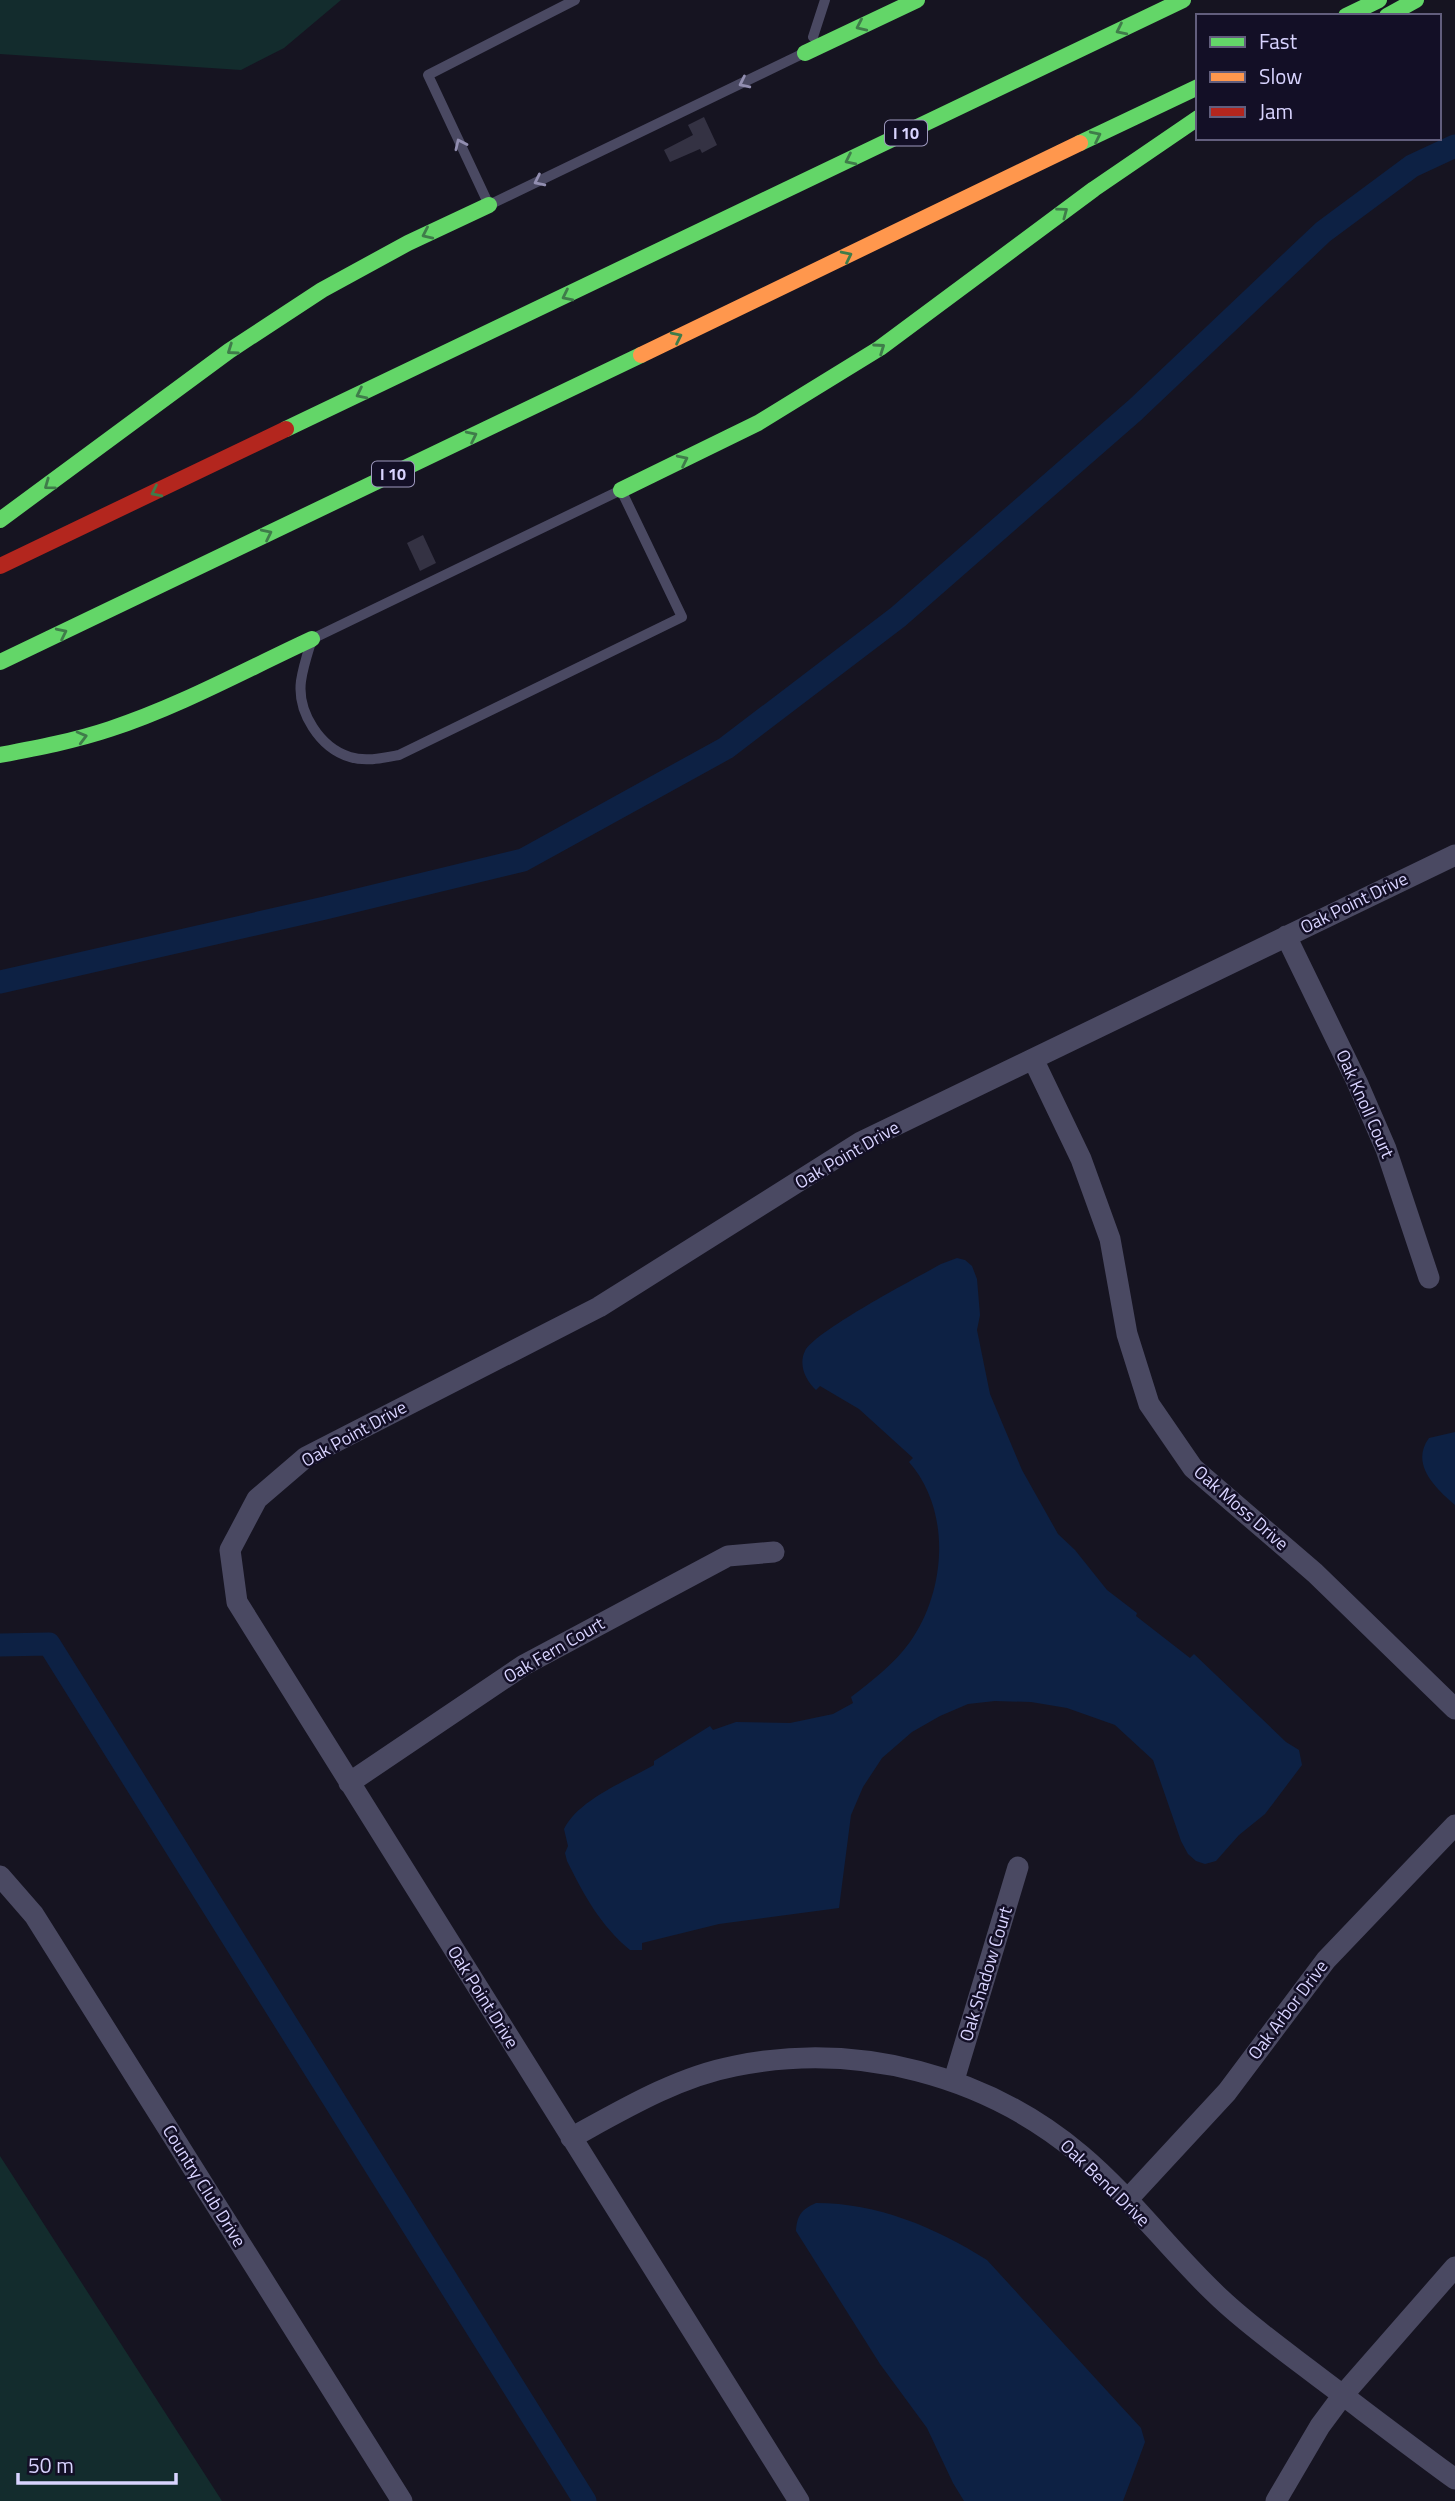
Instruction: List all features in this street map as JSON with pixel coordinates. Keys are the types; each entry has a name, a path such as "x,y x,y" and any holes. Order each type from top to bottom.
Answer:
{"highway":[{"path":"805,53 917,0"},
{"name":"I 10","path":"0,566 1183,0"},
{"path":"1350,14 1379,0"},
{"path":"1391,14 1416,0"},
{"name":"I 10","path":"0,662 1196,88"},
{"path":"621,490 758,423 846,371 914,324 1094,188 1196,119"},
{"path":"0,520 229,351 322,290 408,243 489,205"},
{"path":"0,755 45,747 109,729 155,712 312,639"}],"street":[{"name":"Oak Point Drive","path":"799,2501 237,1602 230,1550 257,1499 306,1457 600,1307 861,1142 1455,855"},
{"name":"Oak Knoll Court","path":"1286,936 1357,1082 1386,1149 1429,1278"},
{"name":"Oak Moss Drive","path":"1034,1060 1081,1159 1110,1239 1127,1334 1149,1404 1193,1468 1315,1573 1455,1709"},
{"name":"Oak Fern Court","path":"349,1783 524,1665 728,1556 774,1552"},
{"name":"Oak Arbor Drive","path":"1127,2200 1227,2092 1326,1960 1455,1825"},
{"name":"Oak Shadow Court","path":"954,2080 1018,1867"},
{"name":"Country Club Drive","path":"0,1876 34,1915 402,2501"},
{"name":"Oak Bend Drive","path":"571,2138 630,2106 687,2081 734,2066 792,2059 852,2059 905,2067 954,2080 997,2099 1039,2123 1082,2156 1127,2200 1189,2270 1248,2324 1455,2479"},
{"path":"1276,2501 1320,2426 1343,2395 1455,2267"}],"lane":[{"path":"575,0 428,75 489,205 805,53 818,26 825,0"},
{"path":"621,490 681,617 399,755 376,759 353,758 332,748 313,726 303,707 301,683 312,639 621,490"}],"green space":[{"path":"0,0 341,0 284,48 241,70 0,54"},
{"path":"0,2156 222,2501 0,2501"}],"water":[{"path":"957,1258 972,1266 977,1279 980,1315 977,1330 990,1394 1022,1470 1058,1534 1075,1550 1107,1590 1137,1613 1136,1616 1190,1658 1194,1654 1286,1742 1299,1750 1302,1765 1265,1814 1239,1835 1216,1861 1205,1864 1188,1854 1181,1841 1153,1760 1115,1725 1067,1708 1031,1702 995,1701 968,1704 912,1732 882,1758 863,1787 851,1815 839,1908 719,1924 642,1943 642,1950 630,1950 601,1920 567,1861 565,1853 568,1846 564,1829 571,1819 591,1800 654,1765 654,1761 710,1726 713,1730 736,1722 790,1723 833,1714 853,1703 851,1697 897,1658 922,1622 937,1576 938,1527 923,1482 909,1462 913,1458 859,1409 820,1386 816,1390 806,1377 802,1362 805,1351 813,1342 846,1318 941,1264"},
{"path":"1455,1432 1455,1505 1427,1475 1422,1457 1429,1438"},
{"path":"816,2203 861,2207 905,2219 947,2237 987,2260 1141,2428 1145,2442 1123,2501 964,2501 927,2428 880,2364 796,2231 801,2213"}],"building":[{"path":"704,117 717,145 702,153 700,149 670,162 664,150 693,135 688,125"},
{"path":"423,535 436,563 420,571 407,543"}],"waterway":[{"path":"0,982 523,860 726,748 898,617 1135,410 1323,232 1412,166 1455,146"},
{"path":"0,1645 49,1644 585,2501"}],"traffic: fast":[{"path":"805,53 917,0"},
{"path":"286,429 1183,0"},
{"path":"1350,14 1379,0"},
{"path":"1391,14 1416,0"},
{"path":"1080,143 1196,88"},
{"path":"621,490 758,423 880,348 1094,189 1196,119"},
{"path":"0,520 229,351 322,290 408,243 489,205"},
{"path":"0,662 641,355"},
{"path":"0,755 83,737 136,720 187,699 312,639"}],"traffic: slow":[{"path":"641,355 1080,143"}],"traffic: jam":[{"path":"0,566 286,429"}]}
